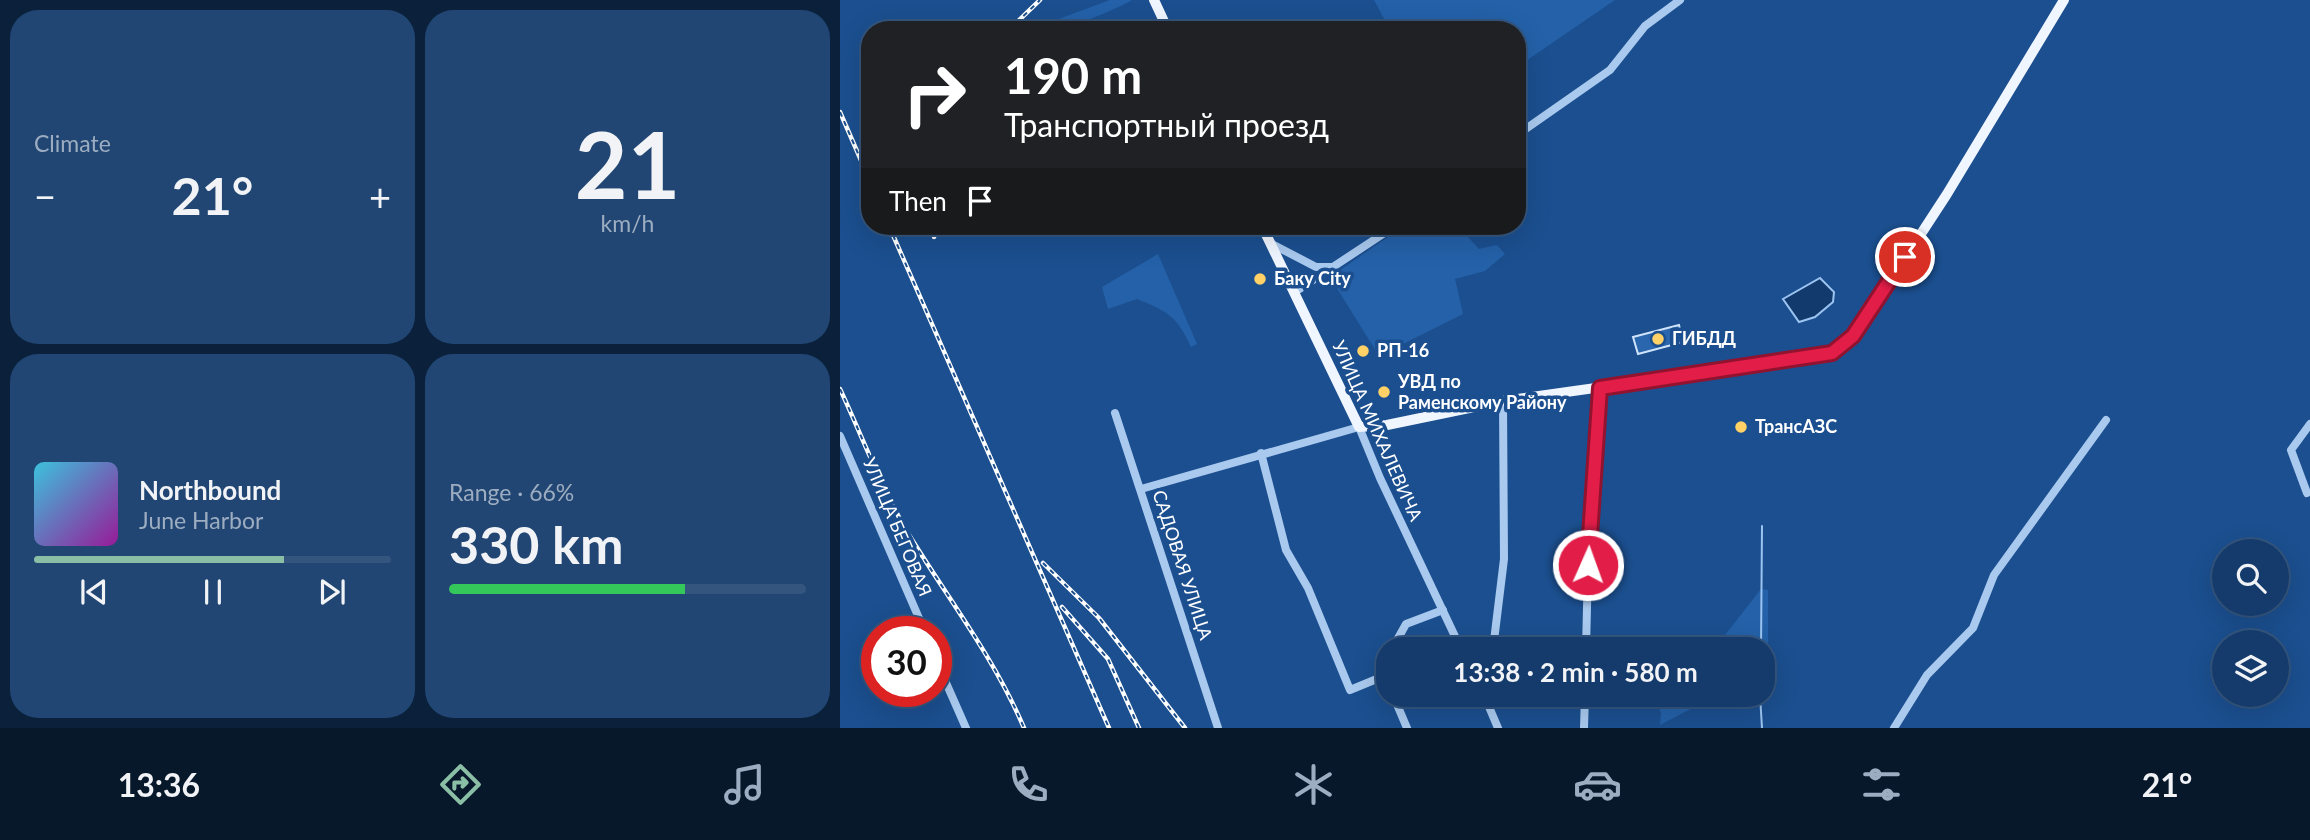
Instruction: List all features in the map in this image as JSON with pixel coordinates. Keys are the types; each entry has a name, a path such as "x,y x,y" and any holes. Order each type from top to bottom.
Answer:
{"main road":[{"path":"1154,0 1164,21"},
{"path":"1359,427 1387,425 1503,401 1832,353 1848,342 1947,194 2063,0"},
{"name":"УЛИЦА МИХАЛЕВИЧА","path":"1266,235 1359,427"}],"street":[{"path":"1526,129 1610,71 1645,26 1680,0"},
{"path":"1295,292 1382,235"},
{"path":"1270,243 1316,267 1329,268 1339,265"},
{"path":"1586,637 1589,524 1600,388"},
{"path":"1494,637 1504,559 1503,401"},
{"name":"САДОВАЯ УЛИЦА","path":"1115,413 1218,728"},
{"path":"1894,728 1927,675 1973,628 1994,575 2106,420"},
{"path":"2307,493 2291,450 2310,424"},
{"path":"1140,489 1359,427"},
{"name":"УЛИЦА МИХАЛЕВИЧА","path":"1359,427 1380,478 1455,637"},
{"name":"УЛИЦА БЕГОВАЯ","path":"840,436 918,616"},
{"path":"1261,453 1286,550 1308,588 1350,691 1376,682"},
{"path":"1399,637 1406,624 1443,610"},
{"path":"952,696 966,728"},
{"path":"1398,707 1407,728"},
{"path":"1489,707 1498,728"},
{"path":"1584,728 1585,707"}],"shaded area":[{"path":"1110,0 1132,0 1082,21 1053,21"},
{"path":"1374,0 1615,0 1526,61 1526,21 1385,21"},
{"path":"1391,235 1466,235 1479,249 1497,245 1505,254 1485,271 1455,279 1463,314 1379,356 1330,277"},
{"path":"1158,254 1197,344 1191,347 1176,321 1156,307 1137,299 1108,309 1102,287"},
{"path":"1820,278 1834,292 1833,302 1815,317 1799,322 1783,299"},
{"path":"1761,589 1768,590 1768,637 1723,637"},
{"path":"1658,707 1694,707 1660,725 1661,713"}],"building":[{"name":"ГИБДД","path":"1679,325 1683,342 1638,354 1633,337"}],"waterway":[{"path":"1761,637 1762,526"},
{"path":"1761,707 1762,728"}],"railway":[{"path":"1018,21 1040,0"},
{"path":"840,112 861,160"},
{"path":"893,235 1109,728"},
{"path":"840,389 879,478 906,530 999,676 1024,728"},
{"path":"1043,563 1099,618 1185,728"},
{"path":"1062,607 1108,659 1139,728"}],"place":[{"name":"Баку City","path":"1260,279"},
{"name":"ГИБДД","path":"1658,339"},
{"name":"РП-16","path":"1363,351"},
{"name":"УВД по Раменскому Району","path":"1384,392"},
{"name":"ТрансАЗС","path":"1741,427"}],"route":[{"path":"1588,565 1600,388 1832,353 1859,329 1905,257"}]}
